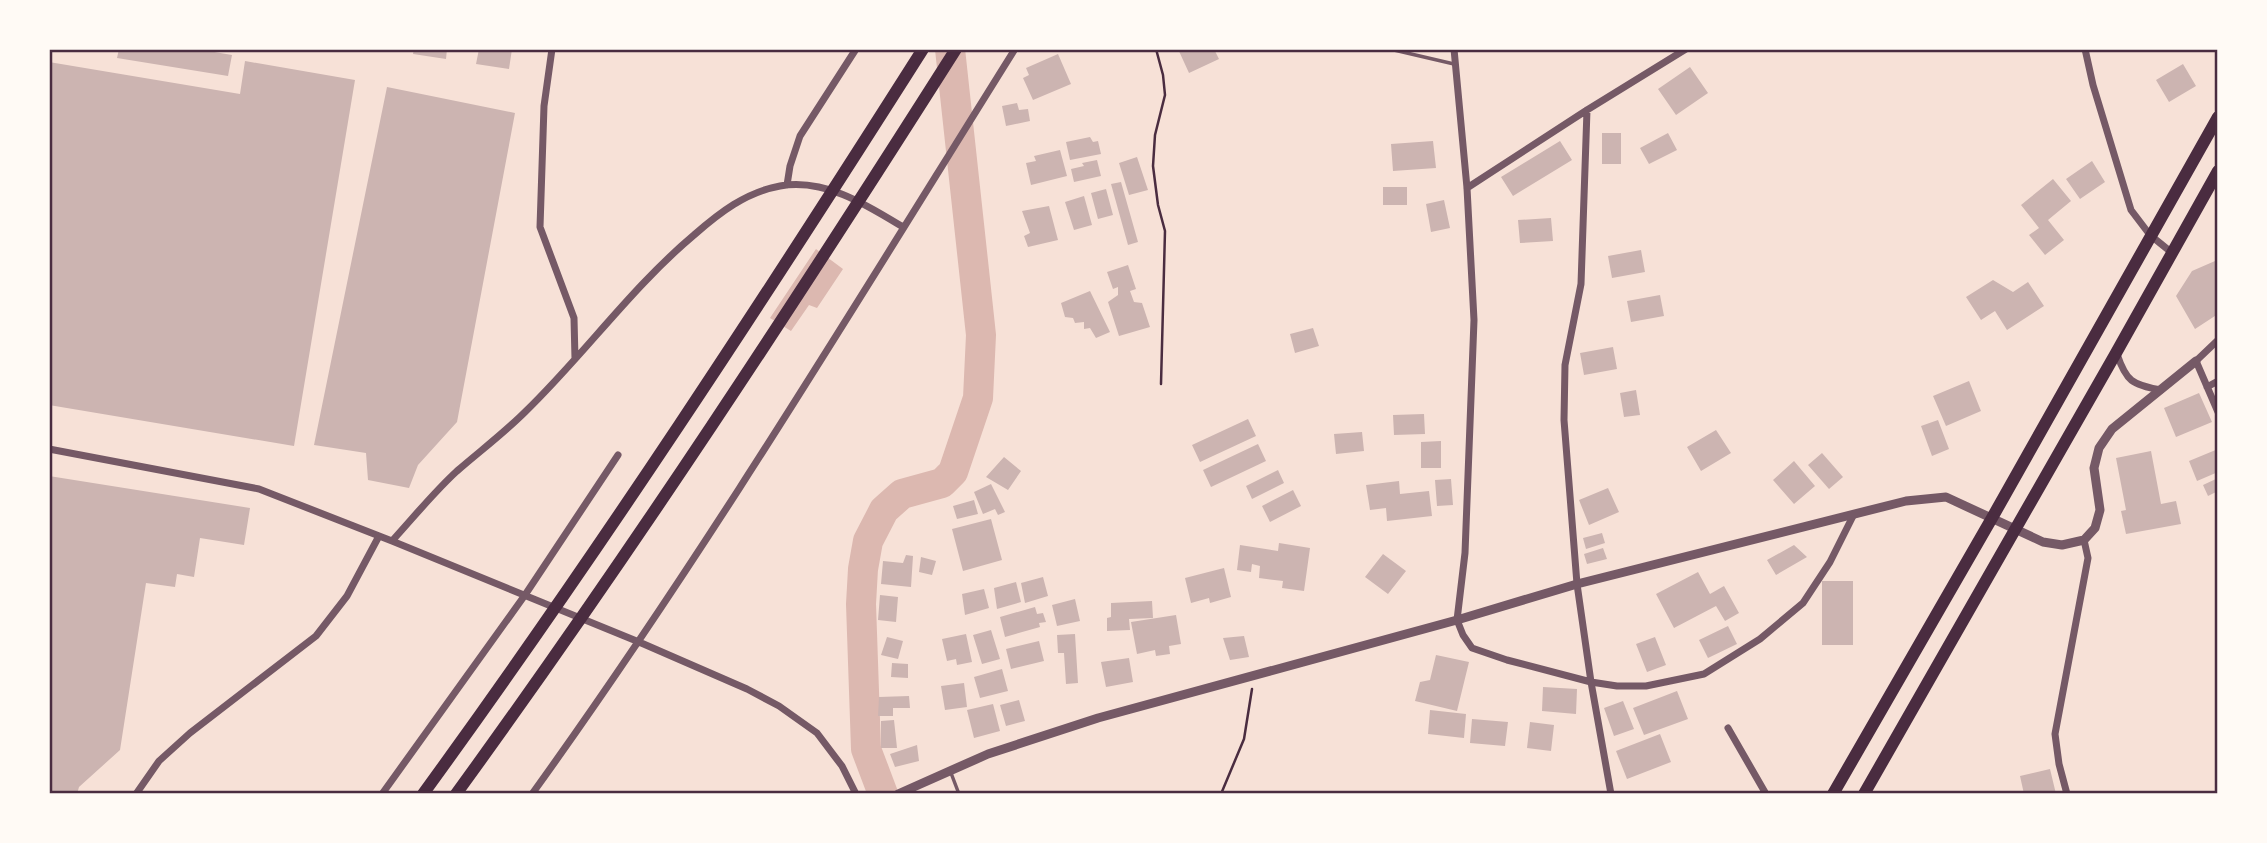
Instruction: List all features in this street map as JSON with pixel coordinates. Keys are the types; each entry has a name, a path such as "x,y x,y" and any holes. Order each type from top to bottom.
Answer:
{"highway":[{"path":"423,794 492,700 643,476 813,222 923,49"},
{"path":"456,794 652,517 956,49"},
{"path":"1833,794 2218,117"},
{"path":"1864,794 2218,171"}],"street":[{"path":"552,49 544,106 540,227 574,318 575,359"},
{"path":"787,185 800,136 856,49"},
{"path":"532,794 639,642 743,482 1015,49"},
{"path":"1454,49 1467,188 1474,320 1465,552 1457,620 1472,648 1507,660 1617,686 1646,686 1704,674 1760,639 1803,603 1830,562 1854,514"},
{"path":"1467,188 1686,49"},
{"path":"2085,49 2093,85 2131,211 2150,235 2171,252"},
{"path":"1587,110 1581,284 1565,365 1564,420 1577,584 1611,794"},
{"path":"392,541 455,473 525,412 643,281 710,221 734,204 759,191 787,185 829,190 852,197 903,227"},
{"path":"902,792 988,754 1098,718 1457,620 1577,584 1906,501 1947,497 2043,542 2062,545 2084,540 2095,528 2100,510 2094,468 2099,448 2112,429 2218,340"},
{"path":"2116,353 2124,374 2138,386 2161,390"},
{"path":"2196,361 2218,412"},
{"path":"2207,387 2218,381"},
{"path":"49,449 259,489 639,642 747,689 779,706 817,733 842,766 856,794"},
{"path":"382,794 525,595 618,455"},
{"path":"135,794 159,761 190,733 316,636 347,596 379,536"},
{"path":"2067,794 2055,734 2088,558 2084,540"},
{"path":"1728,728 1766,794"}],"lane":[{"path":"1394,50 1456,64"},
{"path":"950,771 959,794"}],"path":[{"path":"1156,49 1165,95 1155,135 1153,166 1158,205 1165,231 1161,384"},
{"path":"1221,794 1244,739 1254,676"}],"shaded area":[{"path":"816,249 843,269 817,308 809,305 791,331 770,318"}],"building":[{"path":"119,49 197,49 232,55 228,76 117,58"},
{"path":"414,49 447,49 446,59 413,54"},
{"path":"479,49 512,49 509,69 476,64"},
{"path":"1178,49 1214,49 1219,59 1189,73"},
{"path":"1058,54 1071,84 1033,100 1023,78 1029,75 1026,68"},
{"path":"245,61 355,80 294,446 49,405 49,62 240,94"},
{"path":"2183,64 2196,86 2169,102 2156,80"},
{"path":"1690,67 1708,93 1676,115 1658,89"},
{"path":"387,87 515,113 457,422 418,465 409,488 368,480 366,453 314,445"},
{"path":"1017,103 1019,110 1028,109 1030,121 1006,126 1002,106"},
{"path":"1602,133 1621,133 1621,164 1602,164"},
{"path":"1668,133 1677,150 1649,164 1640,148"},
{"path":"1090,137 1093,142 1098,141 1101,154 1070,160 1066,142"},
{"path":"1433,141 1436,168 1393,171 1391,144"},
{"path":"1560,141 1572,160 1513,196 1501,177"},
{"path":"1060,150 1067,176 1031,185 1026,163 1036,161 1034,156"},
{"path":"1137,157 1148,190 1129,195 1119,163"},
{"path":"1097,160 1101,176 1074,182 1071,169"},
{"path":"2092,161 2105,182 2080,199 2066,179"},
{"path":"2053,179 2071,201 2048,220 2064,240 2045,255 2029,235 2039,228 2021,205"},
{"path":"1121,182 1138,242 1128,245 1111,184"},
{"path":"1383,187 1407,187 1407,205 1383,205"},
{"path":"1106,189 1113,215 1098,219 1091,193"},
{"path":"1084,196 1092,225 1074,230 1065,202"},
{"path":"1444,200 1450,228 1431,232 1426,204"},
{"path":"1049,206 1058,240 1028,247 1024,236 1030,233 1022,211"},
{"path":"1551,218 1553,241 1520,243 1518,220"},
{"path":"1641,250 1645,272 1612,278 1608,256"},
{"path":"2215,261 2218,264 2218,314 2195,329 2176,296 2192,271"},
{"path":"1128,265 1136,289 1130,291 1134,302 1142,303 1150,327 1119,336 1108,302 1118,295 1118,287 1113,289 1107,272"},
{"path":"1993,280 2013,292 2028,282 2044,306 2007,330 1995,311 1981,320 1966,297"},
{"path":"1090,291 1110,332 1096,338 1090,328 1084,329 1084,322 1075,323 1073,318 1065,317 1061,303"},
{"path":"1660,295 1664,316 1631,322 1627,301"},
{"path":"1313,328 1319,346 1295,353 1290,334"},
{"path":"1613,347 1617,369 1584,375 1580,353"},
{"path":"1969,381 1981,411 1946,426 1933,396"},
{"path":"1636,390 1640,415 1624,417 1620,393"},
{"path":"2199,393 2212,422 2176,437 2164,408"},
{"path":"1424,414 1425,434 1394,435 1393,415"},
{"path":"1248,419 1256,436 1200,462 1192,445"},
{"path":"1938,420 1949,449 1932,456 1921,426"},
{"path":"1716,430 1731,453 1701,471 1687,447"},
{"path":"1362,432 1364,451 1336,454 1334,434"},
{"path":"1441,441 1441,468 1421,468 1421,442"},
{"path":"1258,444 1266,461 1211,487 1203,470"},
{"path":"2218,449 2218,472 2197,481 2189,461"},
{"path":"2151,451 2161,504 2176,501 2181,524 2126,534 2121,511 2126,510 2116,458"},
{"path":"1822,453 1843,477 1829,489 1808,465"},
{"path":"1004,457 1021,471 1008,490 986,477"},
{"path":"1794,461 1815,486 1794,504 1773,480"},
{"path":"1278,470 1284,483 1252,499 1246,486"},
{"path":"49,476 250,508 244,545 200,538 194,577 177,574 175,587 146,583 120,750 79,787 77,794 49,794"},
{"path":"2218,478 2218,491 2208,496 2203,485"},
{"path":"1451,479 1453,505 1437,506 1435,480"},
{"path":"1399,481 1400,494 1429,491 1432,516 1387,521 1386,508 1370,510 1366,485"},
{"path":"991,484 1005,512 998,515 995,509 983,514 974,492"},
{"path":"1608,488 1619,512 1589,525 1579,500"},
{"path":"1293,490 1301,506 1270,522 1262,506"},
{"path":"974,500 978,514 957,519 953,506"},
{"path":"991,519 1002,560 963,571 952,529"},
{"path":"1602,533 1605,543 1586,549 1583,538"},
{"path":"1279,543 1310,548 1304,591 1282,588 1283,581 1259,578 1260,566 1252,564 1251,572 1237,570 1240,545 1278,551"},
{"path":"1794,545 1807,557 1776,575 1767,560"},
{"path":"1603,548 1607,559 1587,564 1584,554"},
{"path":"1383,554 1406,571 1388,594 1365,577"},
{"path":"906,555 913,556 911,587 881,584 883,561 903,563"},
{"path":"921,557 936,561 932,575 919,572"},
{"path":"1224,568 1231,597 1210,603 1209,598 1191,603 1185,578"},
{"path":"1698,572 1710,594 1724,586 1739,613 1725,621 1716,606 1674,628 1656,594"},
{"path":"1043,577 1048,596 1025,603 1021,583"},
{"path":"1822,581 1853,581 1853,645 1822,645"},
{"path":"1016,582 1021,602 997,609 994,588"},
{"path":"984,589 989,608 965,615 962,594"},
{"path":"880,595 898,597 896,622 878,620"},
{"path":"1075,599 1080,621 1057,626 1052,605"},
{"path":"1152,601 1153,618 1129,619 1130,630 1107,631 1111,603"},
{"path":"1035,607 1037,614 1043,613 1046,622 1039,623 1040,627 1005,637 1000,617"},
{"path":"1176,615 1181,644 1169,646 1170,654 1156,656 1155,650 1137,654 1131,622"},
{"path":"1728,626 1737,644 1708,658 1699,640"},
{"path":"991,630 1000,659 982,664 973,635"},
{"path":"966,634 972,662 957,665 956,659 947,661 942,639"},
{"path":"1075,634 1078,683 1066,684 1064,653 1058,653 1057,635"},
{"path":"1244,636 1249,657 1230,660 1223,638"},
{"path":"887,637 903,641 898,659 881,655"},
{"path":"1655,637 1666,665 1647,672 1636,644"},
{"path":"1039,641 1044,661 1011,669 1006,649"},
{"path":"1436,655 1469,662 1457,711 1415,701 1420,682 1430,680"},
{"path":"1129,658 1133,682 1106,687 1101,662"},
{"path":"892,663 908,664 908,678 891,677"},
{"path":"1002,669 1008,691 980,698 974,677"},
{"path":"964,683 967,707 945,710 941,686"},
{"path":"1543,687 1577,689 1576,714 1542,711"},
{"path":"1677,691 1688,719 1644,735 1633,708"},
{"path":"909,696 910,708 893,708 893,716 878,716 879,697"},
{"path":"1019,700 1025,721 1006,726 1000,705"},
{"path":"1623,701 1634,729 1614,736 1604,708"},
{"path":"993,704 1000,731 974,738 967,710"},
{"path":"1430,710 1466,714 1464,738 1428,734"},
{"path":"1472,719 1508,722 1505,746 1470,743"},
{"path":"894,720 897,748 881,748 881,721"},
{"path":"1530,722 1554,725 1551,751 1527,748"},
{"path":"1660,734 1671,762 1627,779 1616,751"},
{"path":"917,745 919,761 895,767 890,754"},
{"path":"2050,769 2056,794 2024,794 2020,776"}],"waterway":[{"path":"883,794 866,749 861,604 868,541 884,510 902,494 942,483 953,472 978,398 981,335 950,49"}]}
